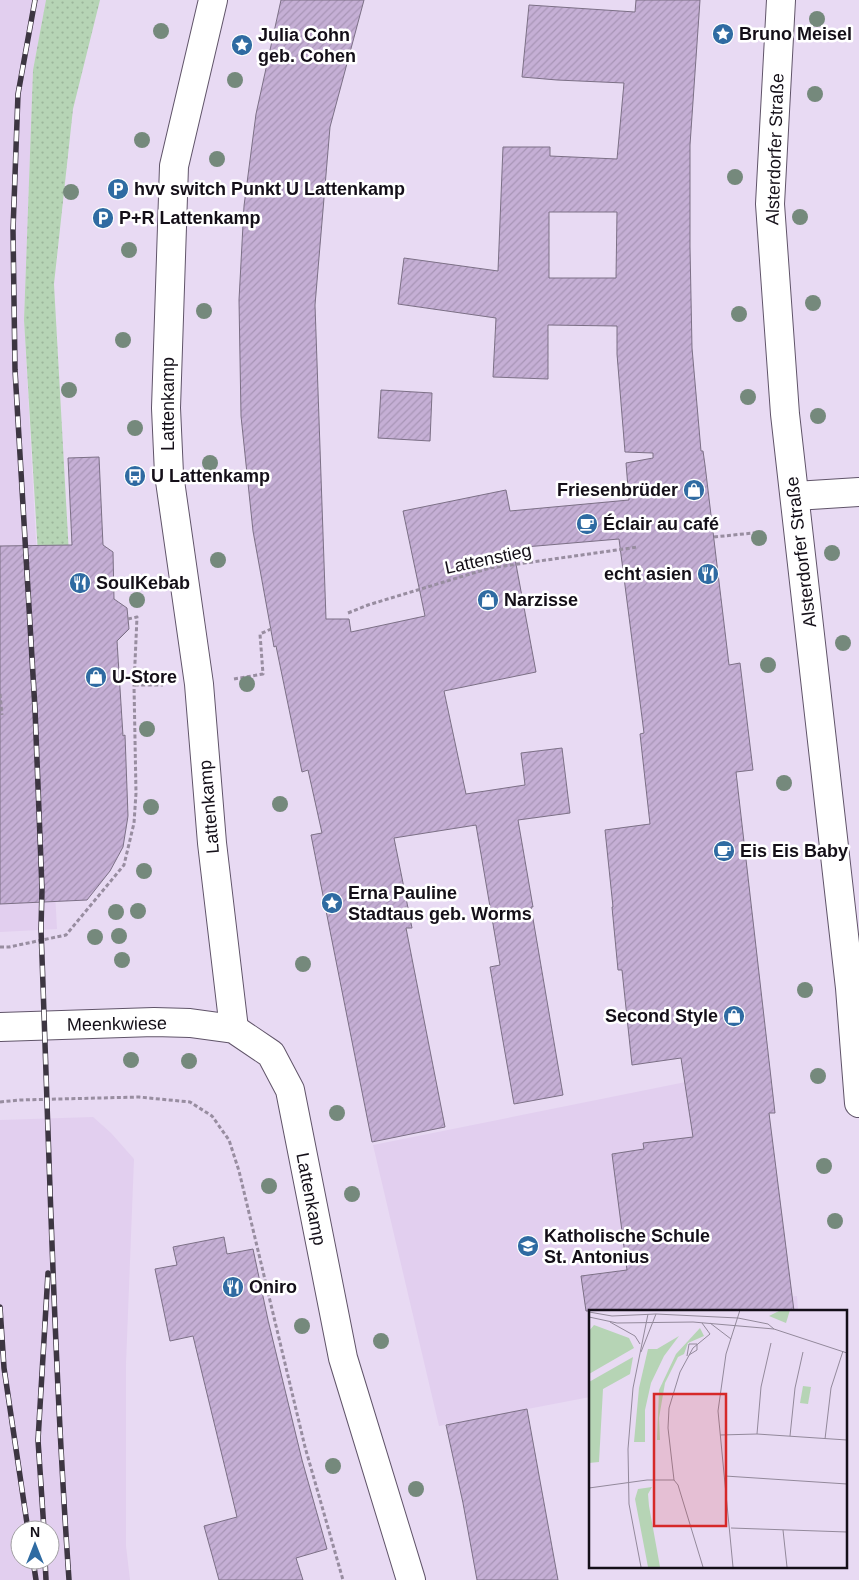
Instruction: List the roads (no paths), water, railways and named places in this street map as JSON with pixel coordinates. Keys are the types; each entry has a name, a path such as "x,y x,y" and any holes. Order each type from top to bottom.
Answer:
{"street":[{"name":"Lattenkamp","path":"213,0 174,166 166,408 169,474 199,684 212,843 234,1029 271,1054 290,1090 343,1358 411,1580"},
{"name":"Alsterdorfer Straße","path":"781,0 770,204 785,414 855,989 859,1103"},
{"path":"795,496 859,492"},
{"name":"Meenkwiese","path":"0,1027 154,1022 190,1023 234,1029"}],"railway":[{"path":"35,0 18,94 13,230 15,370 35,709 52,1254 69,1580"},
{"path":"43,1520 38,1440 48,1273"},
{"path":"0,1307 4,1368 27,1520"},
{"path":"34,1570 36,1580"},
{"path":"46,1570 46,1580"}],"place":[{"name":"Bruno Meisel","path":"723,34"},
{"name":"Julia Cohn geb. Cohen","path":"242,45"},
{"name":"hvv switch Punkt U Lattenkamp","path":"118,189"},
{"name":"P+R Lattenkamp","path":"103,218"},
{"name":"U Lattenkamp","path":"135,476"},
{"name":"Friesenbrüder","path":"694,490"},
{"name":"Éclair au café","path":"587,524"},
{"name":"echt asien","path":"708,574"},
{"name":"SoulKebab","path":"80,583"},
{"name":"Narzisse","path":"488,600"},
{"name":"U-Store","path":"96,677"},
{"name":"Eis Eis Baby","path":"724,851"},
{"name":"Erna Pauline Stadtaus geb. Worms","path":"332,903"},
{"name":"Second Style","path":"734,1016"},
{"name":"Katholische Schule St. Antonius","path":"528,1246"},
{"name":"Oniro","path":"233,1287"}]}
